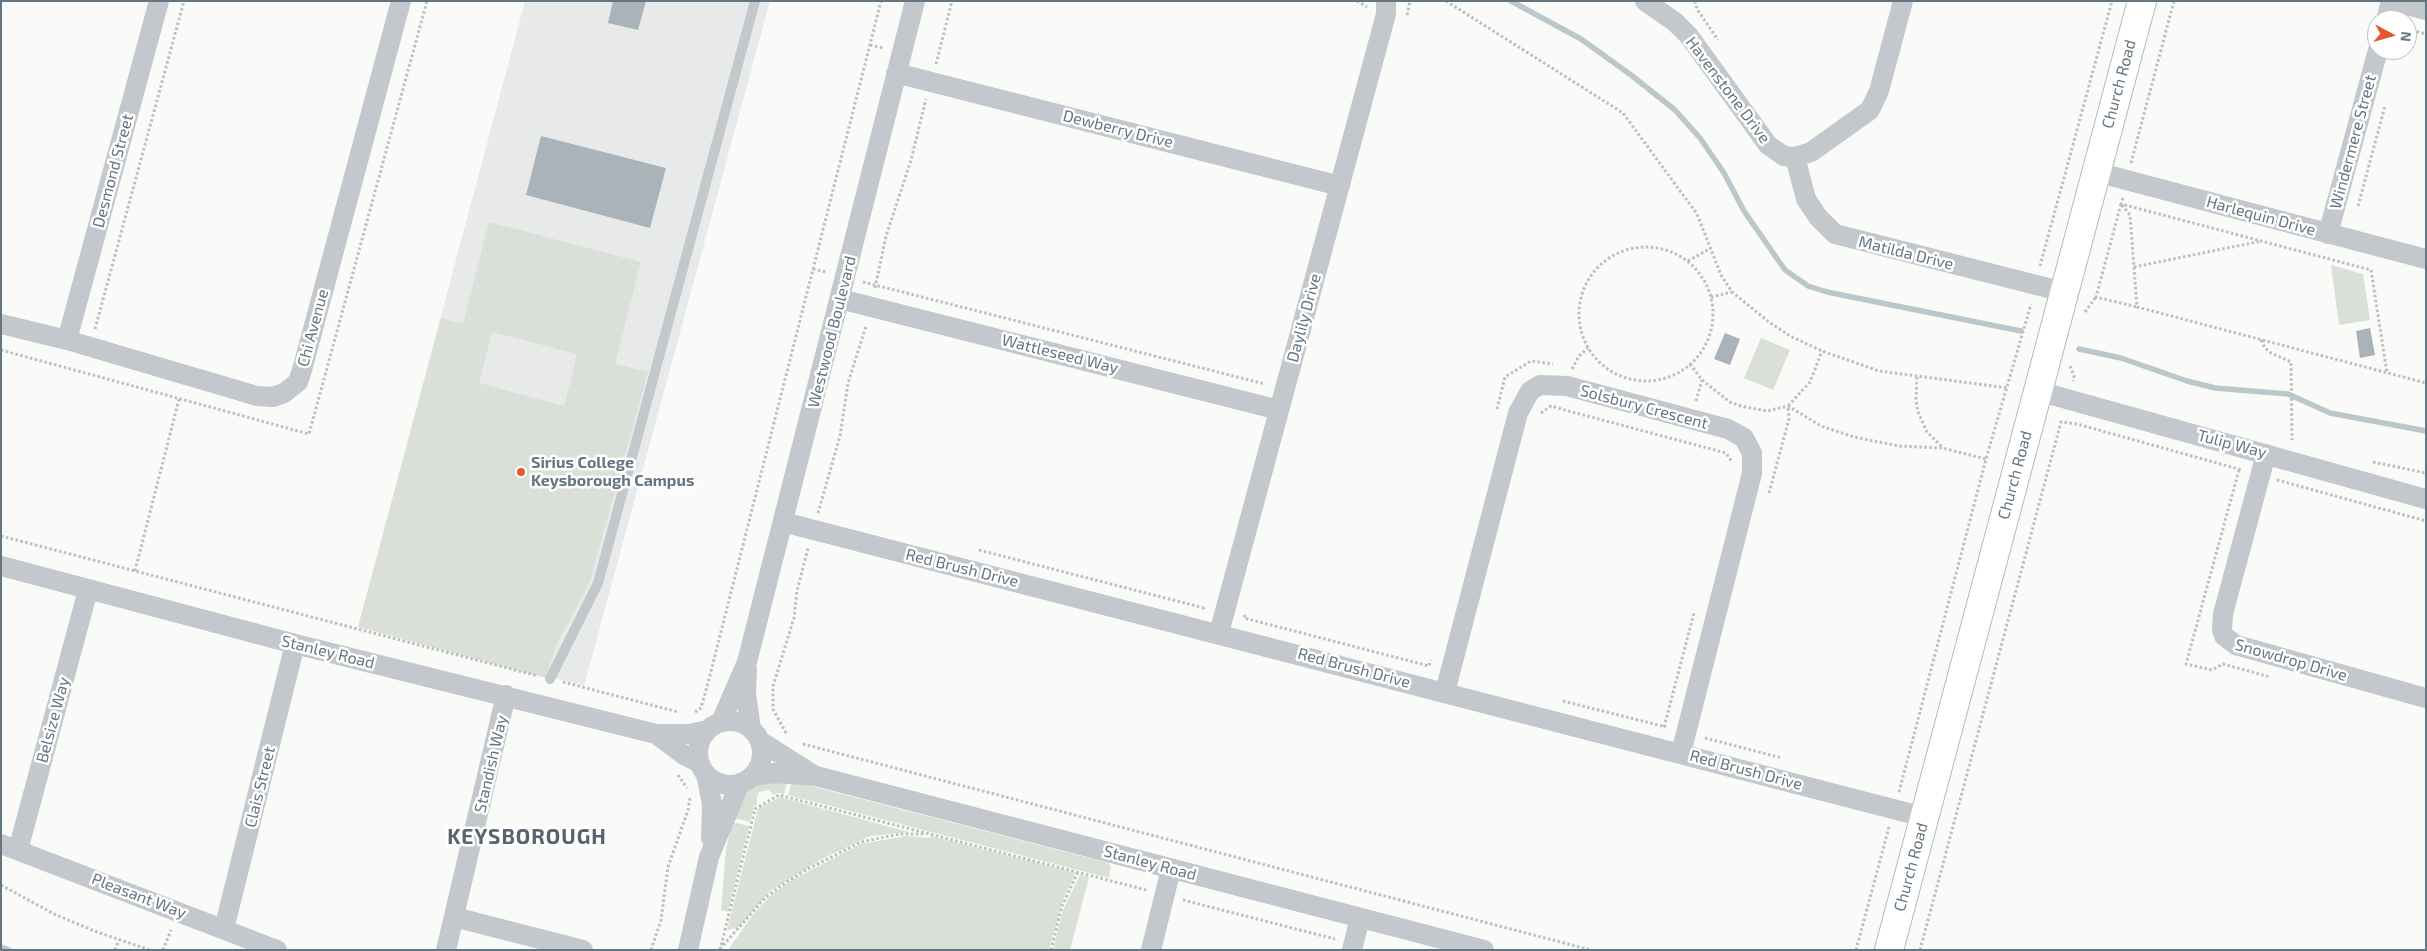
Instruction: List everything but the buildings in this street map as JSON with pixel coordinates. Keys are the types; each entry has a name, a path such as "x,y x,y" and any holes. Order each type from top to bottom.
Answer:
{"main road":[{"name":"Church Road","path":"1889,950 2142,1"}],"street":[{"name":"Desmond Street","path":"67,340 159,1"},
{"name":"Chi Avenue","path":"1,324 67,340 257,396 274,397 284,394 298,382 401,1"},
{"name":"Westwood Boulevard","path":"755,735 746,693 747,662 915,1"},
{"path":"1795,158 1811,152 1870,110 1879,91 1903,1"},
{"path":"2391,1 2426,10"},
{"name":"Daylily Drive","path":"1218,633 1386,14 1380,4"},
{"name":"Havenstone Drive","path":"1656,4 1689,36 1768,146 1784,156 1795,158"},
{"name":"Windermere Street","path":"2328,234 2375,60"},
{"name":"Dewberry Drive","path":"896,73 1340,186"},
{"name":"Matilda Drive","path":"1795,158 1806,198 1818,217 1836,234 2064,292"},
{"name":"Harlequin Drive","path":"2096,172 2426,259"},
{"name":"Wattleseed Way","path":"840,299 1279,410"},
{"name":"Solsbury Crescent","path":"1445,692 1518,413 1530,390 1540,385 1567,386 1728,429 1744,438 1749,445 1752,462 1748,489 1680,753"},
{"name":"Tulip Way","path":"2038,392 2426,499"},
{"name":"Snowdrop Drive","path":"2266,454 2223,614 2222,630 2224,636 2236,645 2426,698"},
{"name":"Red Brush Drive","path":"783,522 1924,817"},
{"name":"Stanley Road","path":"1,566 295,644 665,737 703,769"},
{"name":"Belsize Way","path":"10,847 88,590"},
{"name":"Clais Street","path":"224,930 295,644"},
{"name":"Westwood Boulevard","path":"714,726 747,662"},
{"name":"Standish Way","path":"446,950 506,696"},
{"path":"688,950 709,857 712,815 699,746 714,726 731,721 755,735 761,760 746,779 709,857"},
{"name":"Stanley Road","path":"665,737 714,726"},
{"name":"Stanley Road","path":"755,735 816,776"},
{"path":"703,769 722,784 746,779"},
{"name":"Stanley Road","path":"746,779 774,774 816,776 1484,950"},
{"name":"Pleasant Way","path":"10,847 277,950"},
{"path":"1151,950 1171,869"},
{"path":"454,917 583,950"},
{"path":"1353,947 1360,918"}],"lane":[{"path":"550,679 598,583 755,1"}],"path":[{"path":"98,334 95,329 184,1"},
{"path":"1,350 309,434 427,1"},
{"path":"690,715 702,708 881,1"},
{"path":"789,736 778,721 773,709 773,686 790,635 797,591 840,436 848,384 871,306 886,236 911,160 952,1"},
{"path":"1357,1 1380,4"},
{"path":"1406,19 1410,1"},
{"path":"1446,1 1623,113 1697,214 1721,275 1732,292 1769,322 1790,336 1822,351 1879,371 2008,388"},
{"path":"1695,1 1697,9 1719,40"},
{"path":"1856,950 1986,459 2008,388 2112,1"},
{"path":"2084,318 2086,310 2096,297 2174,1"},
{"path":"2357,209 2388,97"},
{"path":"2121,204 2371,270"},
{"path":"2121,204 2130,215 2137,307"},
{"path":"2134,267 2285,237 2289,224"},
{"path":"2367,244 2387,373"},
{"path":"1650,246 1670,250 1688,261 1703,277 1711,297 1713,316 1710,334 1702,350 1690,364 1674,375 1665,378 1635,380 1617,375 1600,364 1588,348 1580,329 1578,308 1584,288 1594,270 1605,261 1629,248 1650,246"},
{"path":"1688,261 1711,248"},
{"path":"813,269 1265,384"},
{"path":"1711,297 1732,292"},
{"path":"2096,297 2426,383"},
{"path":"2261,340 2265,348 2271,353 2291,362 2292,440"},
{"path":"1495,416 1505,377 1536,360 1572,369 1579,356 1588,348"},
{"path":"1690,364 1702,380 1730,402 1767,411 1788,406 1810,382 1822,351"},
{"path":"1920,950 2074,376 2069,368 2072,359"},
{"path":"1917,376 1916,400 1918,412 1927,432 1942,448"},
{"path":"135,571 179,399"},
{"path":"1538,414 1551,406 1726,453 1733,465"},
{"path":"1788,406 1822,426 1854,437 1899,446 1942,448 1986,459"},
{"path":"1768,496 1789,419 1788,406"},
{"path":"2061,422 2077,424 2426,521"},
{"path":"1,536 684,714"},
{"path":"1664,727 1696,605"},
{"path":"1247,608 1244,618 1450,672"},
{"path":"1429,666 1432,657"},
{"path":"1562,701 1705,738 1708,728"},
{"path":"651,950 661,920 668,867 688,810 690,798 684,782 673,770 662,764 665,737 678,712"},
{"path":"800,744 1591,950"},
{"path":"720,950 756,809 779,795 1164,894 1353,947"},
{"path":"720,950 763,900 779,887 806,870 861,842 900,834 930,834"},
{"path":"1051,950 1062,906 1078,872"},
{"path":"1,885 54,914 150,950"},
{"path":"115,950 120,940"}],"shaded area":[{"name":"Sirius College Keysborough Campus","path":"525,1 770,1 584,686 358,627"},
{"path":"489,222 641,262 615,364 648,372 589,584 555,647 546,678 358,627 441,318 463,324","holes":["492,332 577,354 564,406 479,383"]},
{"path":"2331,265 2363,274 2370,320 2339,325"},
{"path":"1761,338 1790,350 1773,390 1744,378"},
{"path":"788,780 784,794 778,793 774,795 768,790 759,792 757,805 754,806 750,822 734,818 744,793 751,786 757,782"},
{"path":"792,781 1108,863 1111,866 1109,878 788,795"},
{"path":"780,797 909,832 870,836 822,859 770,891 738,928 727,930 758,809"},
{"path":"732,822 749,826 728,912 721,910 726,849"},
{"path":"906,836 930,838 931,836 1076,873 1063,899 1049,950 728,950 754,913 775,892 792,880 861,844"},
{"path":"1080,875 1089,877 1070,950 1053,950 1063,910"}],"waterway":[{"path":"1511,1 1581,39 1675,110 1700,138 1724,173 1744,211 1785,270 1808,286 1827,292 2021,331"},
{"path":"2079,349 2121,358 2187,381 2215,388 2288,394 2330,413 2426,431"},
{"path":"1,947 9,950"}],"place":[{"name":"Sirius College Keysborough Campus","path":"521,472"}],"district":[{"name":"KEYSBOROUGH","path":"527,837"}]}
